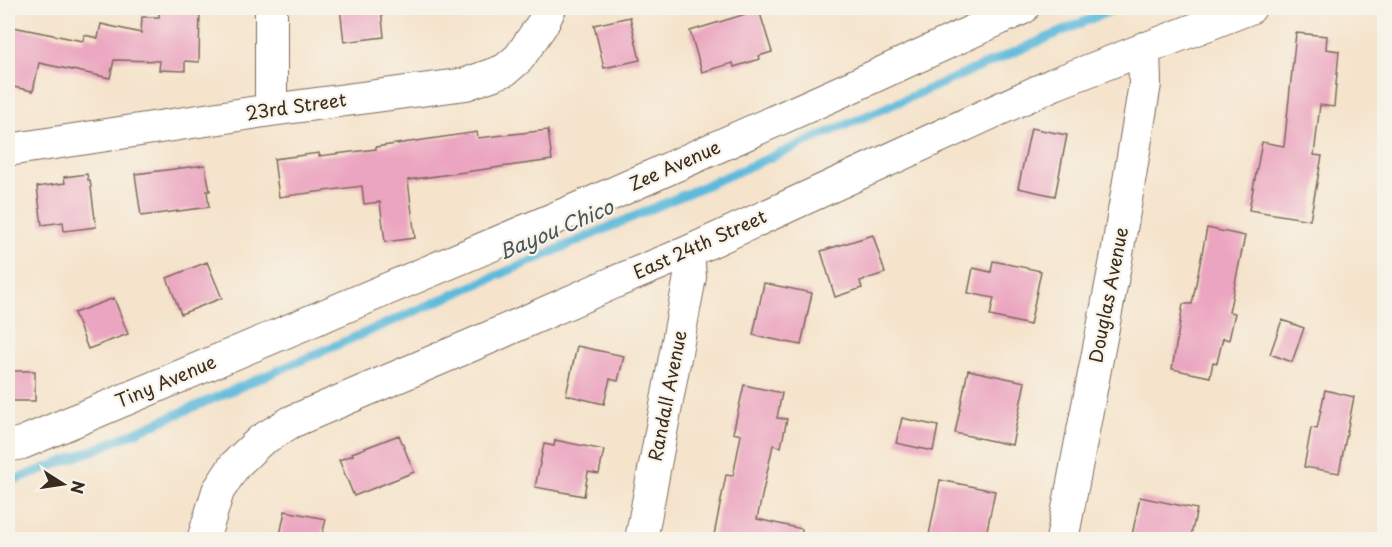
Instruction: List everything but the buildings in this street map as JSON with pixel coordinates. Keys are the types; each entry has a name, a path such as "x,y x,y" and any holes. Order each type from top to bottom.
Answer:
{"street":[{"path":"271,8 271,110"},
{"name":"23rd Street","path":"8,150 271,110 466,84 505,70 519,58 543,23 550,8"},
{"name":"Zee Avenue","path":"323,316 607,196 1023,8"},
{"name":"East 24th Street","path":"203,540 218,491 235,465 261,441 291,422 688,252 1054,84 1250,8"},
{"name":"Douglas Avenue","path":"1062,540 1116,260 1145,84 1144,48"},
{"name":"Randall Avenue","path":"641,540 690,277 688,252"},
{"name":"Tiny Avenue","path":"8,446 22,443 323,316"}],"waterway":[{"name":"Bayou Chico","path":"8,482 94,450 1116,8"}]}
